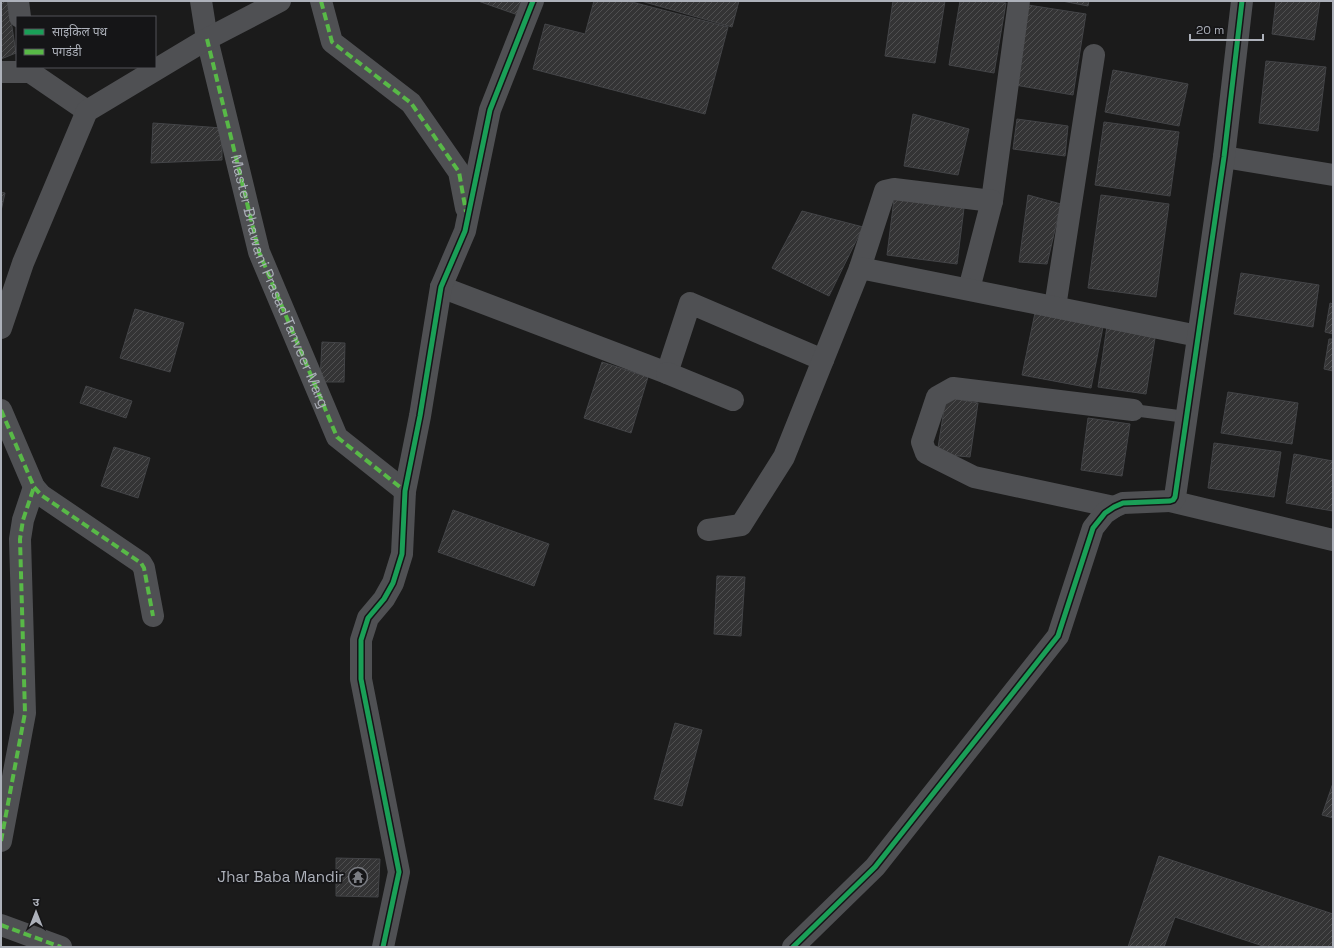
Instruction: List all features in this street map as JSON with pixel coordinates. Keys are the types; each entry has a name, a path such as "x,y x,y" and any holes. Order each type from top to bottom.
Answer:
{"street":[{"path":"18,1 20,16"},
{"name":"Master Bhawani Prasad Tanveer Marg","path":"201,1 207,39 259,252 337,437 405,491"},
{"path":"1,328 24,263 88,111 207,39 280,1"},
{"path":"321,1 332,42 411,103 458,172 468,217"},
{"path":"383,947 399,872 361,679 361,640 368,618 384,599 393,583 402,554 405,491 421,409 441,287 465,231 490,110 533,1"},
{"path":"969,289 992,201 1019,1"},
{"path":"1170,501 1175,497 1224,157 1242,1"},
{"path":"1055,307 1094,55"},
{"path":"1,72 29,70 88,111"},
{"path":"1224,157 1333,175"},
{"path":"708,530 741,525 784,457 860,268 885,191 894,189 992,201"},
{"path":"860,268 1198,336"},
{"path":"441,287 667,373 733,400"},
{"path":"667,373 690,303 823,360"},
{"path":"1114,507 974,477 926,453 922,442 937,396 953,388 1133,410"},
{"path":"1,410 34,487 41,495 141,563 144,568 152,616"},
{"path":"1,841 24,713 20,539 23,520 34,487"},
{"path":"793,947 875,867 1058,636 1093,528 1105,513 1114,507 1123,504 1170,501 1333,540"},
{"path":"1,925 61,947"}],"lane":[{"path":"1133,410 1186,417"}],"building":[{"path":"1,1 8,1 16,53 1,59"},
{"path":"478,1 523,1 518,15"},
{"path":"594,1 628,1 728,27 705,114 533,69 545,24 585,34"},
{"path":"641,1 739,1 732,27"},
{"path":"893,1 945,1 935,63 885,56"},
{"path":"960,1 990,1 1006,3 994,73 949,65"},
{"path":"1062,1 1089,1 1088,6"},
{"path":"1276,1 1320,1 1314,40 1272,34"},
{"path":"1028,5 1086,14 1073,95 1015,85"},
{"path":"1266,61 1326,67 1318,131 1259,123"},
{"path":"1113,70 1188,84 1179,126 1105,112"},
{"path":"913,114 969,129 958,175 904,166"},
{"path":"1017,119 1068,126 1065,156 1013,149"},
{"path":"1104,122 1179,132 1170,196 1095,185"},
{"path":"153,123 222,128 222,160 151,163"},
{"path":"1,192 5,193 1,211"},
{"path":"1028,195 1061,204 1047,264 1019,262"},
{"path":"1101,195 1169,204 1156,297 1088,288"},
{"path":"894,199 964,208 957,264 887,255"},
{"path":"802,211 863,227 829,296 772,268"},
{"path":"1241,273 1319,285 1313,327 1234,314"},
{"path":"1330,303 1333,304 1333,334 1325,332"},
{"path":"1036,308 1104,322 1091,388 1022,375"},
{"path":"135,309 184,323 170,372 120,358"},
{"path":"1107,326 1156,332 1146,394 1098,387"},
{"path":"1329,339 1333,339 1333,371 1324,369"},
{"path":"322,342 345,343 344,382 320,382"},
{"path":"602,362 648,377 631,433 584,418"},
{"path":"86,386 132,401 126,418 80,403"},
{"path":"1228,392 1298,403 1292,444 1221,433"},
{"path":"946,397 978,403 970,457 937,454"},
{"path":"1088,418 1130,424 1122,476 1081,470"},
{"path":"1214,443 1281,452 1274,497 1208,488"},
{"path":"114,447 150,458 138,498 101,486"},
{"path":"1294,454 1333,461 1333,511 1286,503"},
{"path":"453,510 549,544 534,586 438,552"},
{"path":"717,576 745,577 741,636 714,634"},
{"path":"675,723 702,730 682,806 654,799"},
{"path":"1333,783 1333,818 1322,815"},
{"path":"1159,856 1333,914 1333,947 1266,947 1175,917 1164,947 1128,947"},
{"name":"Jhar Baba Mandir","path":"336,858 380,859 378,897 336,896"}],"marked path":[{"path":"321,1 332,42 411,103 459,172 466,212"},
{"path":"207,39 259,252 337,437 405,491"},
{"path":"1,410 34,487 41,495 141,563 144,568 153,616"},
{"path":"1,841 25,713 20,539 23,520 34,487"},
{"path":"1,925 61,947"}],"cycle path":[{"path":"383,947 399,872 361,679 361,640 368,618 384,599 393,583 402,554 405,491 420,416 441,287 465,231 490,110 533,1"},
{"path":"793,947 875,867 1058,636 1093,528 1105,513 1123,503 1170,501 1175,497 1224,157 1242,1"}],"place":[{"name":"Jhar Baba Mandir","path":"358,877"}]}
